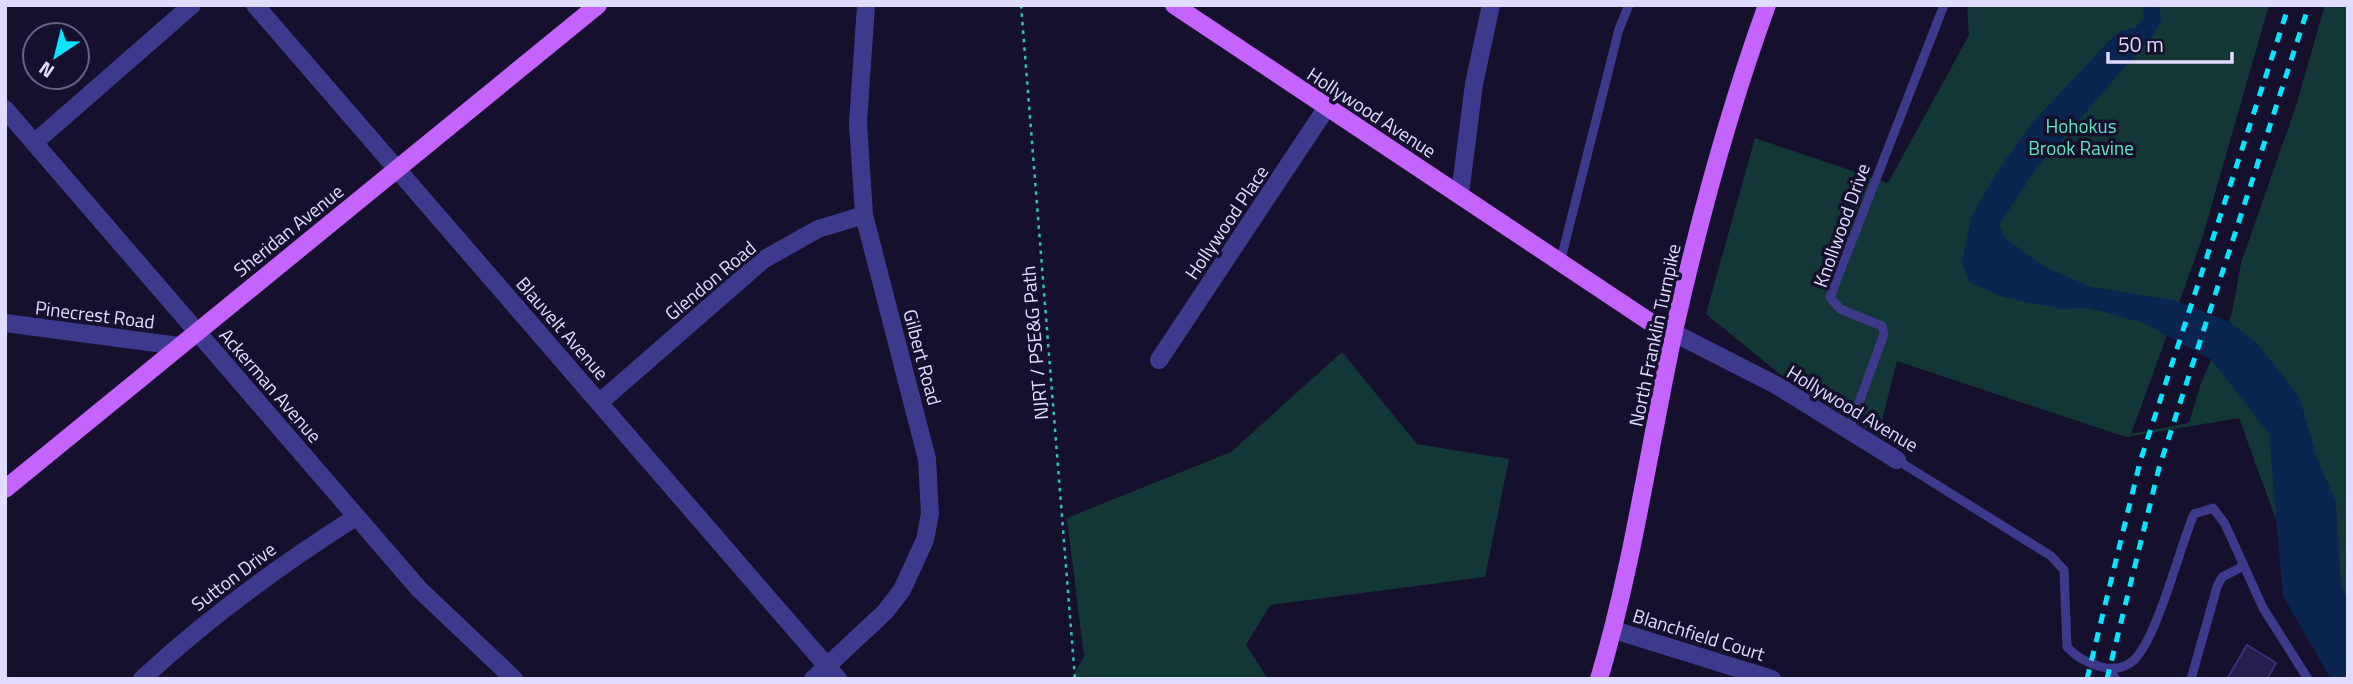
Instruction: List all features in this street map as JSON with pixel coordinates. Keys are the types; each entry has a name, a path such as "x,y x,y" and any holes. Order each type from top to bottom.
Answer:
{"main road":[{"name":"Sheridan Avenue","path":"5,489 598,5"},
{"name":"Hollywood Avenue","path":"1174,5 1195,11 1327,107 1653,324 1674,333"},
{"name":"North Franklin Turnpike","path":"1599,679 1614,630 1674,333 1716,160 1737,89 1767,5"}],"street":[{"path":"34,143 192,5"},
{"name":"Blauvelt Avenue","path":"255,5 833,672"},
{"name":"Gilbert Road","path":"813,679 833,672 902,590 920,553 930,514 927,459 864,215 858,123 866,5"},
{"path":"1460,194 1474,85 1491,5"},
{"name":"Hollywood Place","path":"1159,360 1327,107"},
{"name":"Ackerman Avenue","path":"5,109 419,589 514,679"},
{"name":"Glendon Road","path":"599,403 763,260 818,229 864,215"},
{"name":"Pinecrest Road","path":"5,323 179,346"},
{"name":"Hollywood Avenue","path":"1674,333 1776,385 1897,460"},
{"name":"Sutton Drive","path":"142,679 215,615 265,577 356,517"},
{"name":"Blanchfield Court","path":"1614,630 1772,679"}],"lane":[{"path":"1560,263 1619,29 1629,5"},
{"name":"Knollwood Drive","path":"1849,430 1884,334 1882,326 1840,309 1830,297 1944,5"},
{"name":"Hollywood Avenue","path":"1897,460 2051,556 2064,570 2067,646 2078,658 2109,669"},
{"path":"2116,679 2109,669 2133,661 2149,636 2194,514 2213,508 2225,524 2263,608 2308,679"},
{"path":"2191,679 2217,587 2222,577 2244,566"}],"path":[{"name":"NJRT / PSE&G Path","path":"1021,5 1075,679"}],"green space":[{"name":"Hohokus Brook Ravine","path":"1967,5 2269,5 2201,242 2131,434 2189,423 2201,383 2232,313 2241,263 2296,106 2325,5 2348,5 2348,679 2334,679 2239,418 2126,437 1897,361 1878,436 1792,384 1706,314 1755,138 1888,183 1969,35"},
{"path":"1342,352 1417,444 1509,459 1485,577 1270,605 1246,645 1268,679 1071,679 1084,657 1067,518 1231,452"}],"water":[{"path":"2143,5 2158,5 2162,20 2152,36 2036,169 1999,225 2005,238 2045,267 2091,287 2174,300 2229,322 2256,342 2299,396 2317,458 2336,502 2341,585 2348,606 2348,679 2331,679 2283,596 2269,434 2212,360 2144,323 2089,308 2061,309 2003,297 1969,282 1962,262 1972,216 1997,172 2033,122 2106,44 2120,31 2135,28 2144,18"}],"building":[{"path":"2247,645 2276,663 2267,679 2227,679"}],"railway":[{"path":"2087,679 2140,462 2289,5"},
{"path":"2107,679 2159,468 2309,5"}]}
